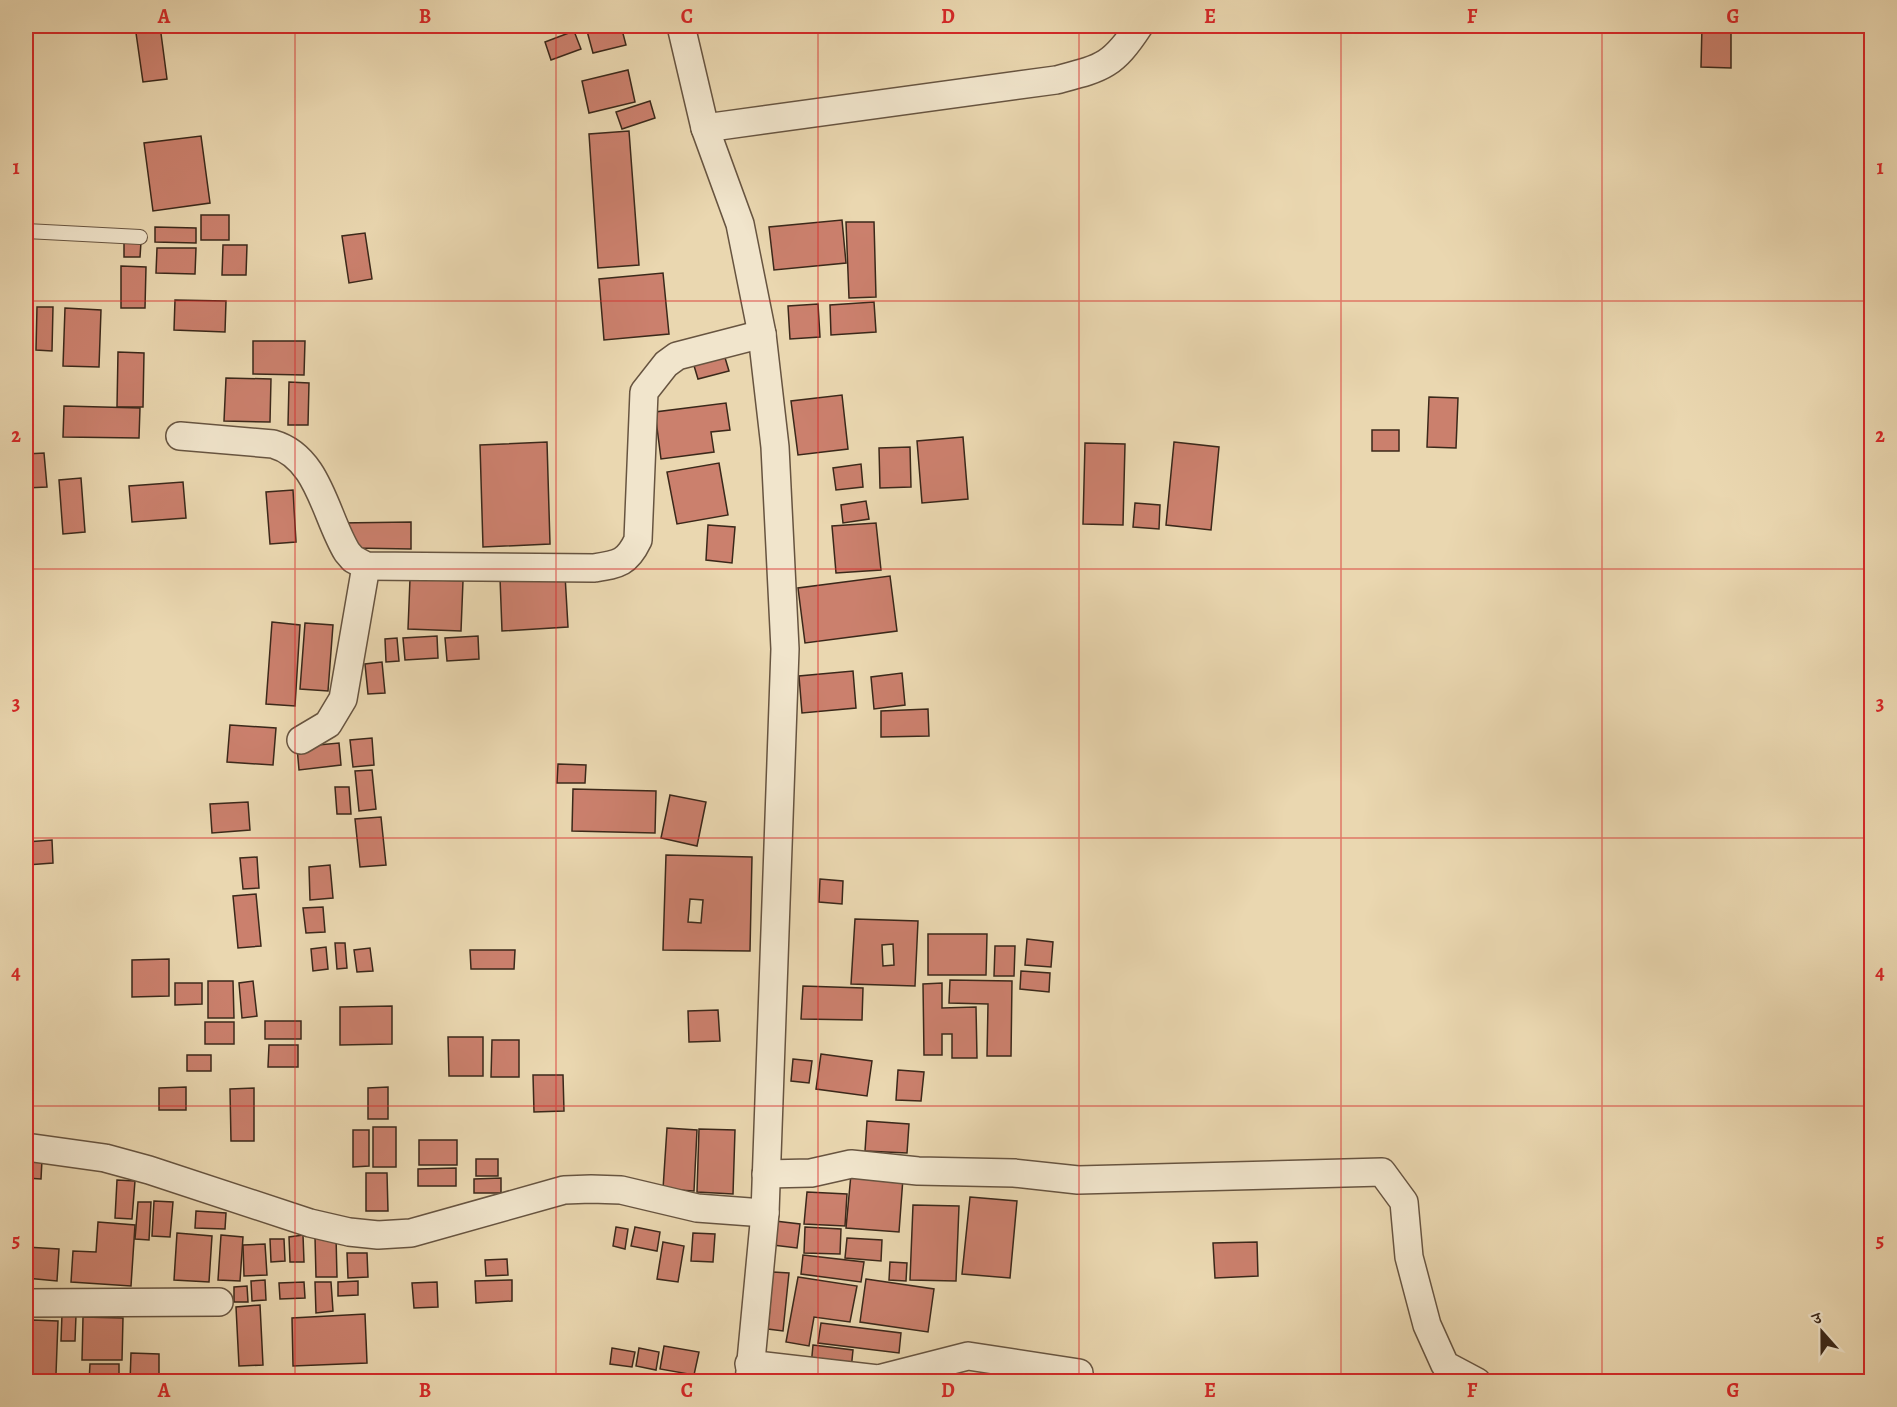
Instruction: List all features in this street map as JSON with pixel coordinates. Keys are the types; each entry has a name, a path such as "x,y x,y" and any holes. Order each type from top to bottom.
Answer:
{"street":[{"path":"681,26 705,128 740,224 762,334 775,447 785,649 765,1213 749,1373 878,1379 968,1356 1079,1373"},
{"path":"705,128 1056,80 1092,70 1115,58 1139,26"},
{"path":"180,436 287,448 302,459 347,552 353,560 366,566 594,568 621,562 630,556 638,540 644,392 666,364 677,356 762,334"},
{"path":"301,740 328,724 343,699 366,566"},
{"path":"26,1147 116,1161 310,1222 359,1233 411,1233 564,1190 621,1190 697,1208 765,1213"},
{"path":"766,1174 812,1173 851,1164 918,1171 1014,1173 1078,1180 1382,1172 1404,1202 1408,1257 1427,1325 1445,1365 1477,1382"},
{"path":"26,1302 219,1302"}],"lane":[{"path":"26,231 140,237"}],"building":[{"path":"135,26 160,26 167,79 143,82"},
{"path":"607,26 621,26 626,45 593,53 587,31"},
{"path":"1702,26 1731,26 1731,68 1701,67"},
{"path":"574,31 581,49 551,60 545,42"},
{"path":"628,70 635,102 589,113 582,81"},
{"path":"650,101 655,118 622,129 616,112"},
{"path":"629,131 639,265 598,268 589,134"},
{"path":"201,136 210,203 153,211 144,143"},
{"path":"201,215 229,215 229,240 201,240"},
{"path":"842,220 846,263 774,270 769,227"},
{"path":"846,222 874,222 876,297 849,298"},
{"path":"155,227 196,228 196,243 155,242"},
{"path":"365,233 372,279 349,283 342,236"},
{"path":"124,241 141,242 140,257 124,257"},
{"path":"223,245 247,245 246,275 222,275"},
{"path":"157,248 196,248 195,274 156,273"},
{"path":"121,266 146,267 145,308 121,308"},
{"path":"663,273 669,334 604,340 599,279"},
{"path":"175,300 226,301 225,332 174,330"},
{"path":"874,302 876,332 831,335 830,305"},
{"path":"818,304 820,337 790,339 788,306"},
{"path":"37,307 53,307 52,351 36,350"},
{"path":"65,308 101,310 99,367 63,366"},
{"path":"253,341 305,341 304,375 253,374"},
{"path":"723,351 729,371 698,379 692,359"},
{"path":"118,352 144,353 143,407 117,407"},
{"path":"226,378 271,379 270,422 224,421"},
{"path":"289,382 309,383 308,425 288,425"},
{"path":"842,395 848,449 798,455 791,401"},
{"path":"1429,397 1458,398 1456,448 1427,447"},
{"path":"726,403 730,430 711,432 714,452 661,459 655,412"},
{"path":"64,406 140,408 139,438 63,437"},
{"path":"1372,430 1399,430 1399,451 1372,451"},
{"path":"963,437 968,499 922,503 917,441"},
{"path":"547,442 550,544 483,547 480,445"},
{"path":"1174,442 1219,447 1211,530 1166,525"},
{"path":"1085,443 1125,444 1123,525 1083,524"},
{"path":"910,447 911,487 880,488 879,448"},
{"path":"44,453 47,487 26,488 26,454"},
{"path":"719,463 728,515 677,524 667,472"},
{"path":"861,464 863,487 836,490 833,468"},
{"path":"81,478 85,532 63,534 59,480"},
{"path":"183,482 186,518 132,522 129,486"},
{"path":"293,490 296,542 270,544 266,492"},
{"path":"866,501 869,519 843,523 841,505"},
{"path":"1135,503 1160,505 1159,529 1133,527"},
{"path":"411,522 411,549 354,548 340,523"},
{"path":"876,523 881,570 836,573 832,526"},
{"path":"708,525 735,527 732,563 706,560"},
{"path":"565,575 568,627 502,631 500,578"},
{"path":"890,576 897,631 805,643 798,588"},
{"path":"410,579 463,581 461,631 408,629"},
{"path":"272,622 300,625 295,706 266,704"},
{"path":"305,623 333,625 328,691 300,689"},
{"path":"437,636 438,658 405,660 403,638"},
{"path":"478,636 479,659 447,661 445,638"},
{"path":"397,638 399,661 386,662 385,639"},
{"path":"382,662 385,693 368,694 365,664"},
{"path":"853,671 856,708 802,713 799,676"},
{"path":"902,673 905,705 874,709 871,677"},
{"path":"928,709 929,736 881,737 881,711"},
{"path":"230,725 276,728 273,765 227,762"},
{"path":"372,738 374,765 353,767 350,740"},
{"path":"339,743 341,765 299,770 297,747"},
{"path":"558,764 586,765 585,783 557,783"},
{"path":"372,770 376,809 359,811 355,771"},
{"path":"335,787 349,787 351,814 337,814"},
{"path":"573,789 656,791 655,833 572,831"},
{"path":"670,795 706,802 697,846 661,838"},
{"path":"248,802 250,830 212,833 210,804"},
{"path":"381,817 386,865 360,867 355,819"},
{"path":"52,840 53,863 27,865 26,842"},
{"path":"666,855 752,857 750,951 663,950","holes":["690,899 703,900 701,923 688,922"]},
{"path":"257,857 259,888 243,889 240,858"},
{"path":"330,865 333,898 310,900 309,867"},
{"path":"820,879 843,881 842,904 819,902"},
{"path":"256,894 261,946 238,948 233,896"},
{"path":"323,907 325,932 306,933 303,908"},
{"path":"855,919 918,921 915,986 851,984","holes":["893,944 894,965 883,966 882,945"]},
{"path":"928,934 987,934 986,975 928,975"},
{"path":"1027,939 1053,942 1051,967 1025,965"},
{"path":"335,943 345,943 347,968 337,969"},
{"path":"995,946 1015,946 1014,976 994,976"},
{"path":"326,947 328,969 313,971 311,949"},
{"path":"370,948 373,971 357,972 354,950"},
{"path":"470,950 515,950 514,969 471,969"},
{"path":"169,959 169,996 132,997 132,960"},
{"path":"1021,971 1050,973 1049,992 1020,989"},
{"path":"950,980 1012,981 1011,1056 987,1056 988,1004 949,1003"},
{"path":"208,981 233,981 234,1018 208,1018"},
{"path":"253,981 257,1016 242,1018 239,983"},
{"path":"175,983 202,983 202,1004 175,1005"},
{"path":"942,983 942,1008 976,1007 977,1058 952,1058 952,1034 942,1034 942,1055 924,1055 923,984"},
{"path":"803,986 863,988 862,1020 801,1019"},
{"path":"392,1006 392,1044 340,1045 340,1007"},
{"path":"718,1010 720,1041 689,1042 688,1011"},
{"path":"265,1021 301,1021 301,1039 265,1039"},
{"path":"205,1022 234,1022 234,1044 205,1044"},
{"path":"448,1037 483,1037 483,1076 449,1076"},
{"path":"492,1040 519,1040 519,1077 491,1077"},
{"path":"269,1045 298,1045 298,1067 268,1067"},
{"path":"821,1054 872,1061 867,1096 816,1089"},
{"path":"187,1055 211,1055 211,1071 187,1071"},
{"path":"793,1059 812,1061 809,1083 791,1081"},
{"path":"898,1070 924,1072 921,1101 896,1100"},
{"path":"533,1075 563,1075 564,1111 534,1112"},
{"path":"186,1087 186,1110 159,1110 159,1088"},
{"path":"388,1087 388,1119 368,1119 368,1088"},
{"path":"254,1088 254,1141 231,1141 230,1089"},
{"path":"867,1121 909,1124 907,1153 865,1151"},
{"path":"373,1127 396,1127 396,1167 373,1167"},
{"path":"667,1128 697,1130 694,1191 663,1189"},
{"path":"699,1129 735,1130 733,1194 697,1192"},
{"path":"353,1130 369,1130 369,1166 353,1167"},
{"path":"419,1140 457,1140 457,1165 419,1165"},
{"path":"26,1159 42,1160 41,1179 26,1178"},
{"path":"476,1159 498,1159 498,1176 476,1176"},
{"path":"456,1168 456,1186 418,1186 418,1169"},
{"path":"366,1173 387,1173 388,1211 366,1211"},
{"path":"851,1174 903,1178 899,1232 846,1228"},
{"path":"501,1178 501,1193 474,1193 474,1179"},
{"path":"117,1180 135,1181 132,1219 115,1218"},
{"path":"807,1192 847,1194 845,1226 804,1224"},
{"path":"970,1197 1017,1201 1010,1278 962,1274"},
{"path":"154,1201 173,1202 170,1237 152,1236"},
{"path":"138,1202 151,1202 149,1240 135,1239"},
{"path":"913,1205 959,1206 956,1281 910,1280"},
{"path":"196,1211 226,1213 225,1229 195,1228"},
{"path":"775,1221 800,1224 797,1248 773,1245"},
{"path":"98,1222 135,1225 131,1286 71,1282 73,1251 96,1252"},
{"path":"616,1227 628,1229 625,1249 613,1246"},
{"path":"635,1227 660,1232 657,1251 631,1246"},
{"path":"805,1227 841,1229 840,1254 804,1253"},
{"path":"177,1233 212,1236 209,1282 174,1280"},
{"path":"693,1233 715,1234 713,1262 691,1261"},
{"path":"221,1235 243,1237 240,1281 218,1280"},
{"path":"303,1235 304,1262 290,1262 289,1237"},
{"path":"336,1236 337,1277 316,1277 315,1237"},
{"path":"847,1238 882,1240 881,1261 845,1258"},
{"path":"270,1239 284,1239 285,1261 271,1262"},
{"path":"663,1242 684,1246 678,1282 657,1279"},
{"path":"1257,1242 1258,1276 1215,1278 1213,1243"},
{"path":"265,1244 267,1275 244,1276 243,1245"},
{"path":"26,1247 59,1249 57,1281 26,1278"},
{"path":"347,1253 367,1253 368,1277 348,1278"},
{"path":"803,1255 864,1262 861,1282 801,1274"},
{"path":"507,1259 508,1275 486,1276 485,1260"},
{"path":"890,1262 907,1263 906,1281 889,1280"},
{"path":"773,1272 789,1273 783,1331 768,1329"},
{"path":"798,1277 857,1286 850,1322 814,1317 809,1346 786,1342"},
{"path":"866,1279 934,1289 928,1332 860,1322"},
{"path":"265,1280 266,1300 252,1301 251,1281"},
{"path":"512,1280 512,1301 476,1303 475,1281"},
{"path":"358,1281 358,1295 338,1296 338,1282"},
{"path":"304,1282 305,1298 280,1299 279,1283"},
{"path":"315,1282 331,1282 333,1311 316,1313"},
{"path":"437,1282 438,1307 414,1308 412,1283"},
{"path":"247,1286 248,1302 234,1302 234,1287"},
{"path":"260,1305 263,1365 239,1366 236,1307"},
{"path":"62,1314 76,1315 75,1341 61,1341"},
{"path":"365,1314 367,1363 293,1366 292,1318"},
{"path":"83,1317 123,1318 122,1360 82,1360"},
{"path":"32,1320 58,1321 56,1374 30,1374"},
{"path":"821,1323 901,1333 899,1353 818,1343"},
{"path":"813,1345 853,1350 851,1370 811,1366"},
{"path":"664,1346 699,1352 694,1375 660,1369"},
{"path":"612,1348 635,1352 632,1367 610,1364"},
{"path":"639,1348 659,1352 656,1370 636,1366"},
{"path":"131,1353 159,1354 159,1382 130,1382"},
{"path":"90,1364 119,1364 119,1382 89,1382"},
{"path":"31,1378 76,1379 76,1382 31,1382"}]}
